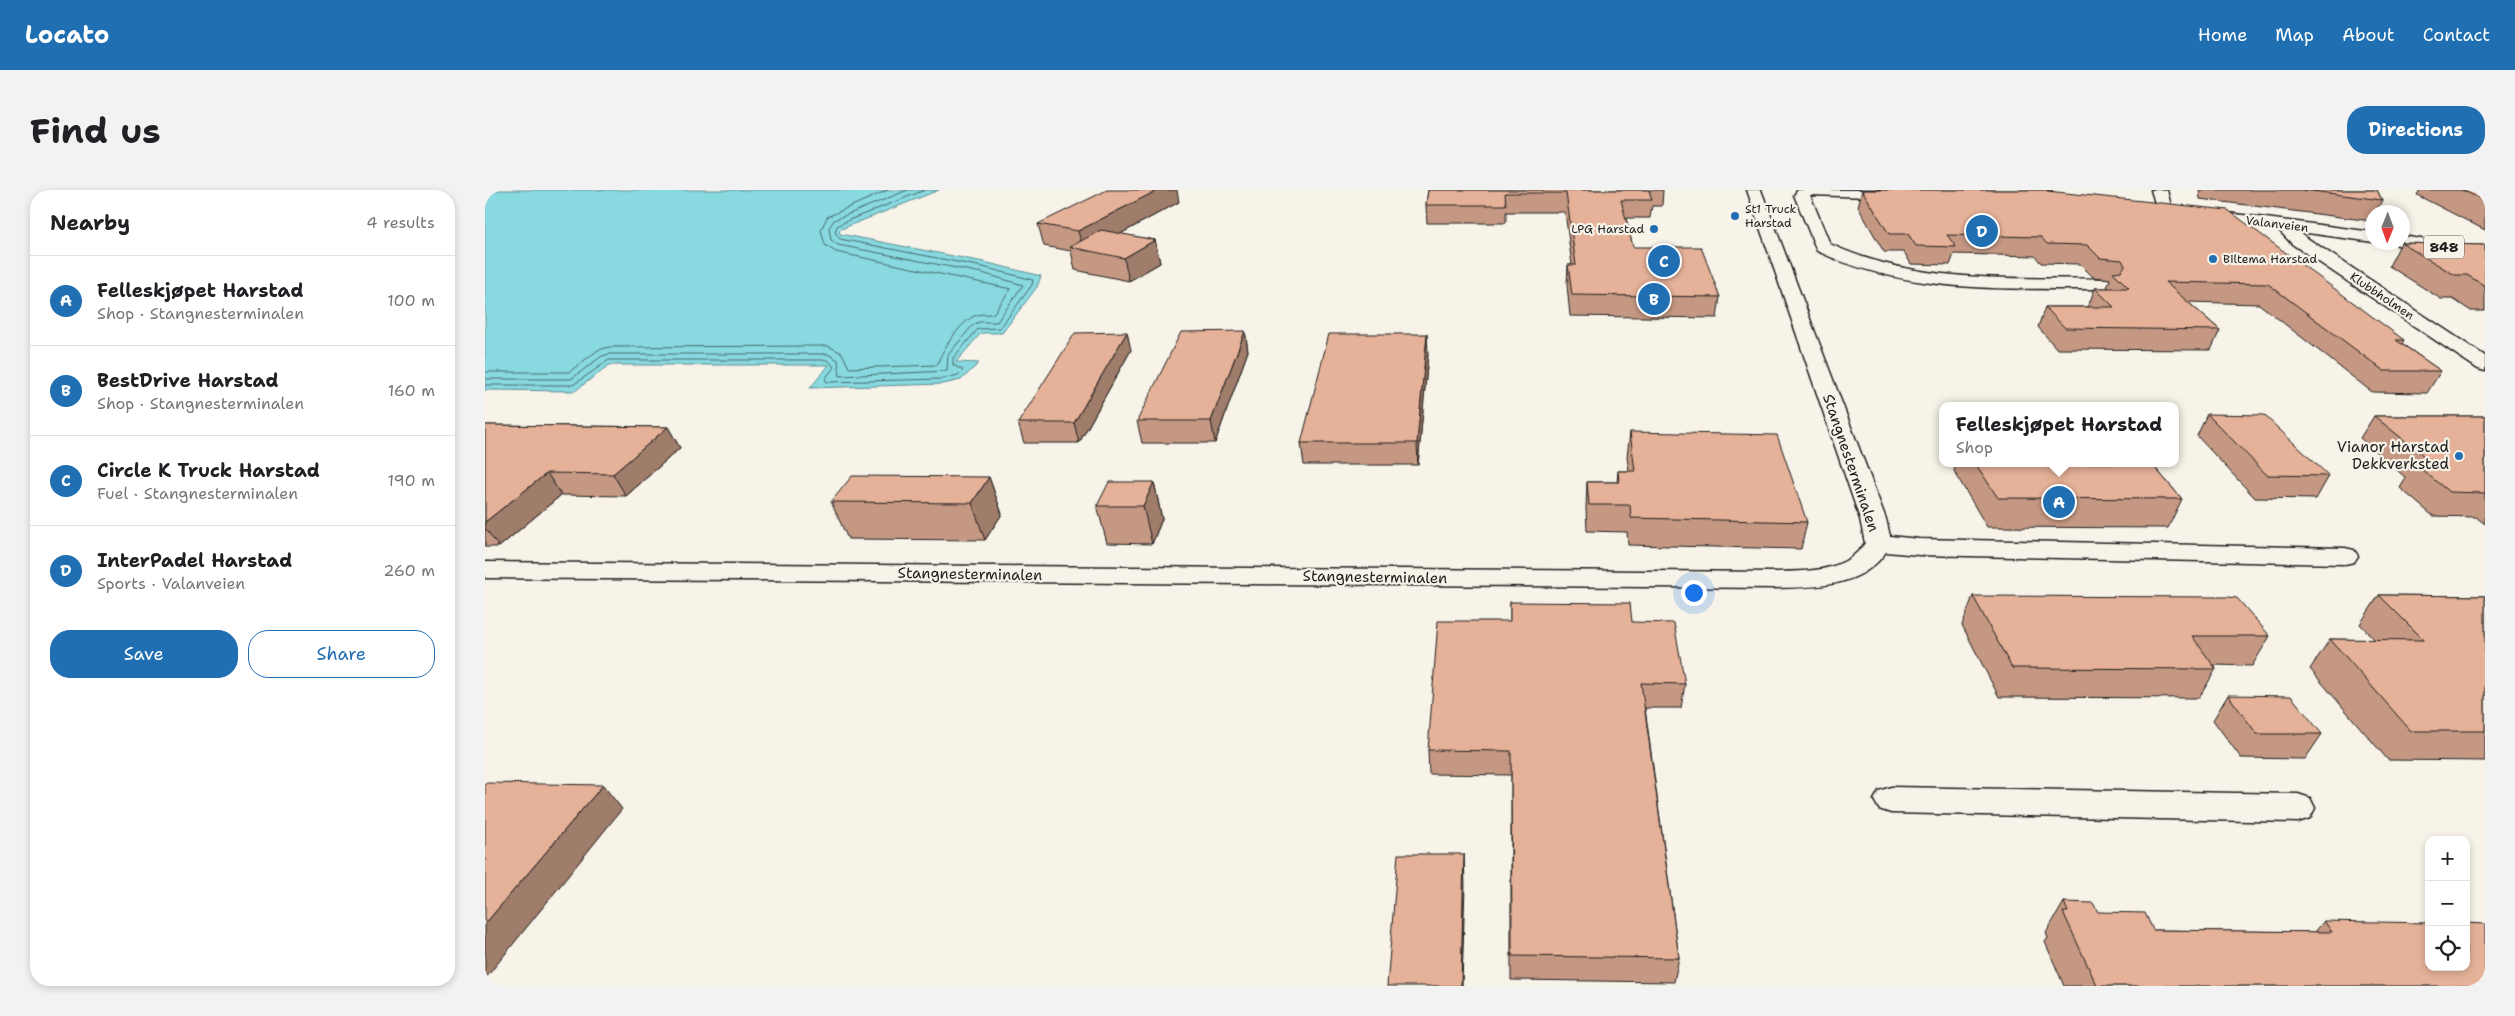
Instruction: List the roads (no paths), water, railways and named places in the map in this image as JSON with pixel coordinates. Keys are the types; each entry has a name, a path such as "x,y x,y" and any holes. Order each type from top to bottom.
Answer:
{"street":[{"name":"Stangnesterminalen","path":"485,570 1775,580 1812,578 1845,572 1865,562 1878,543 1873,519 1787,239 1754,190"},
{"path":"2159,190 2175,212"},
{"path":"1912,193 1805,191 1802,195 1823,247 1839,255 1929,280 2107,284"},
{"name":"Valanveien","path":"2145,208 2365,236"},
{"name":"Klubbholmen","path":"2282,225 2298,240 2485,365"},
{"path":"1787,239 1820,241"},
{"name":"848","path":"2410,242 2485,255"},
{"path":"1878,543 1968,548 2345,556"},
{"path":"1891,800 2298,808"}],"water":[{"path":"485,190 939,190 839,230 840,234 984,262 1041,276 1037,287 1002,333 981,333 956,362 979,363 961,380 943,384 810,388 829,365 609,365 575,391 485,390"}],"place":[{"name":"St1 Truck Harstad","path":"1735,216"},
{"name":"LPG Harstad","path":"1654,229"},
{"name":"InterPadel Harstad","path":"1982,231"},
{"name":"Biltema Harstad","path":"2213,259"},
{"name":"Circle K Truck Harstad","path":"1664,261"},
{"name":"BestDrive Harstad","path":"1654,299"},
{"name":"Vianor Harstad Dekkverksted","path":"2459,456"},
{"name":"Felleskjøpet Harstad","path":"2059,502"}]}
